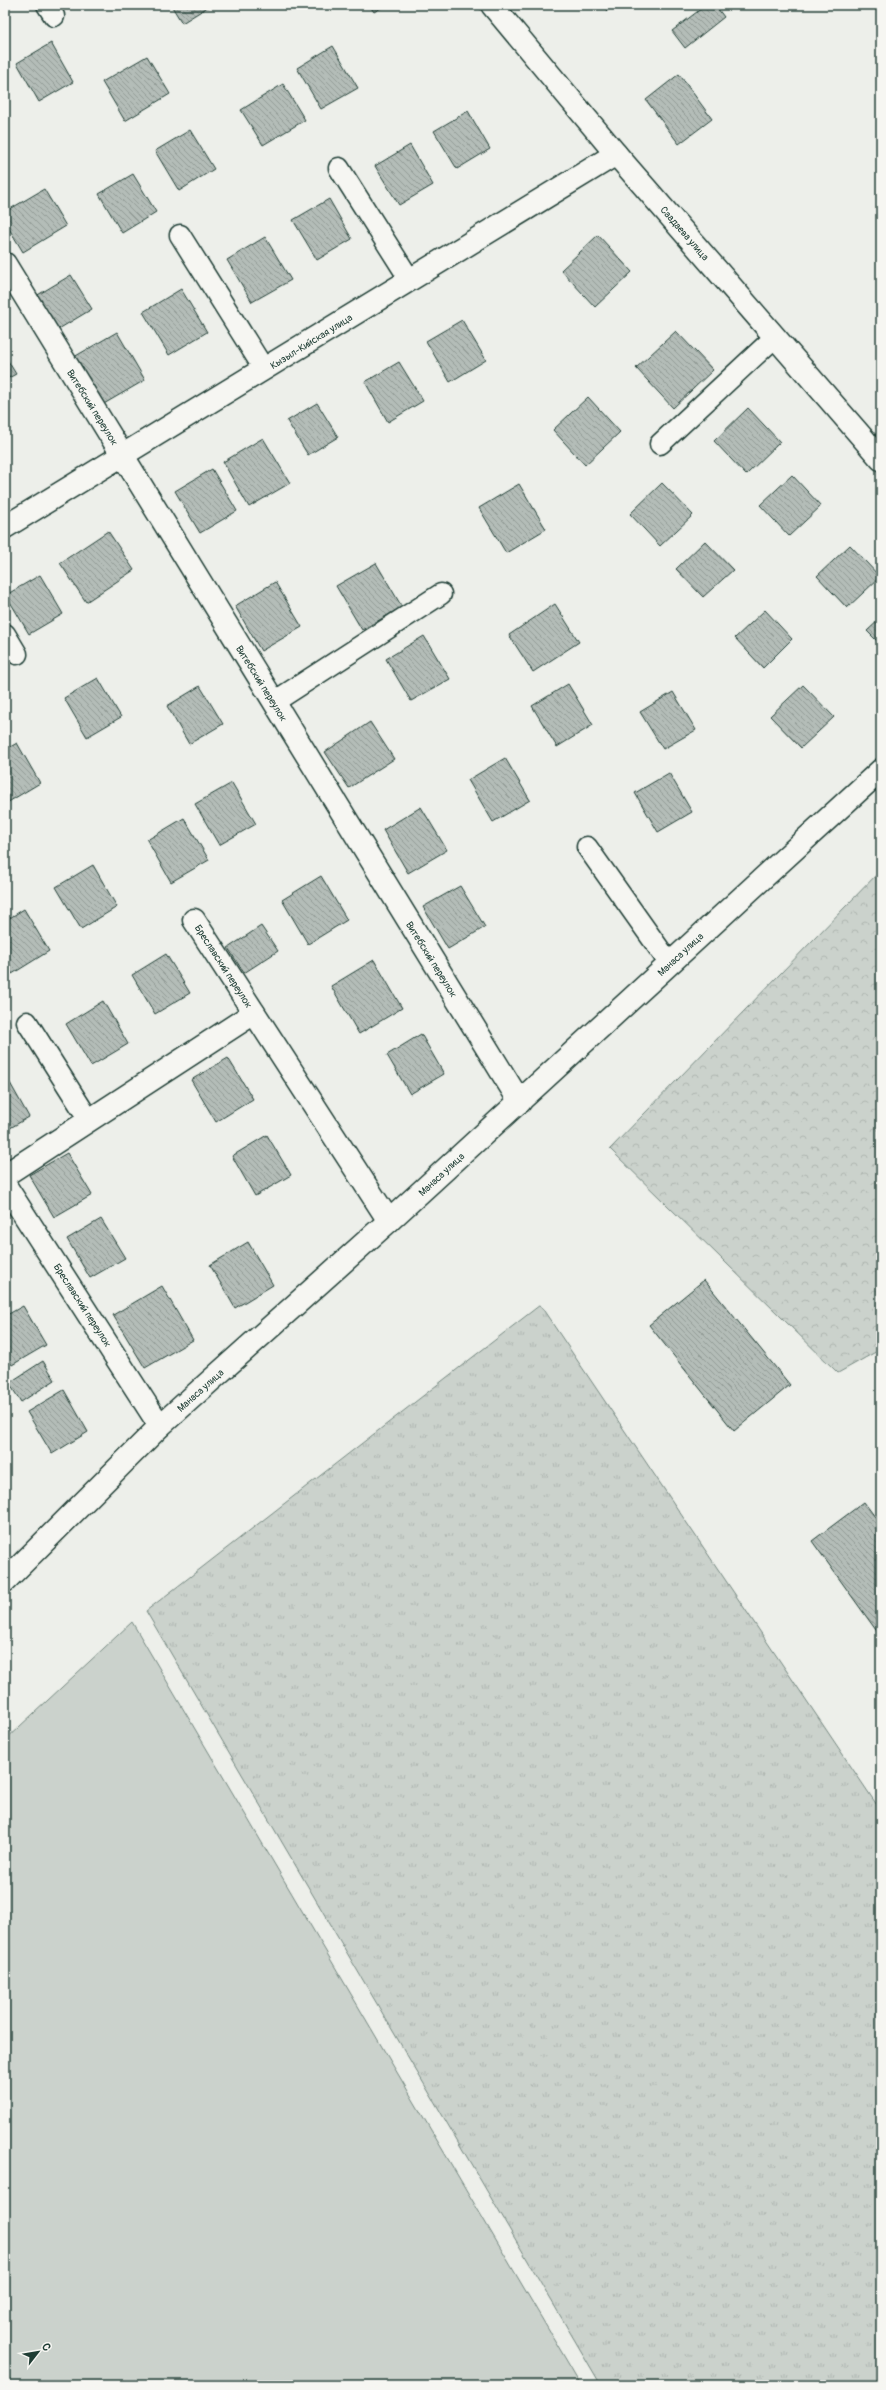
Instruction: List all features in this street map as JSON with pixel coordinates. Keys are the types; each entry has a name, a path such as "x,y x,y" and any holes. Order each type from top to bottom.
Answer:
{"street":[{"name":"Саадаева улица","path":"492,5 616,154 881,459"},
{"name":"Кызыл-Кийская улица","path":"5,527 616,154"},
{"name":"Витебский переулок","path":"5,264 520,1102"},
{"name":"Манаса улица","path":"5,1581 160,1426 520,1102 881,770"},
{"name":"Бреславский переулок","path":"194,920 389,1221"},
{"name":"Бреславский переулок","path":"5,1175 254,1013"},
{"name":"Бреславский переулок","path":"5,1185 160,1426"}],"lane":[{"path":"339,168 410,280"},
{"path":"180,235 264,369"},
{"path":"660,444 775,338"},
{"path":"274,702 441,594"},
{"path":"5,634 16,654"},
{"path":"587,847 670,964"},
{"path":"27,1022 89,1120"}],"green space":[{"path":"881,870 881,1349 838,1373 610,1149"},
{"path":"540,1305 881,1811 881,2385 601,2385 146,1611"},
{"path":"132,1622 581,2385 5,2385 5,1740"}],"building":[{"path":"171,5 211,5 182,23"},
{"path":"369,5 386,5 374,12"},
{"path":"602,5 615,5 607,11"},
{"path":"706,5 715,5 724,17 685,48 672,31"},
{"path":"51,43 73,82 39,102 17,63"},
{"path":"333,46 358,88 321,109 297,68"},
{"path":"147,56 170,94 125,121 102,82"},
{"path":"679,74 712,119 679,144 646,100"},
{"path":"283,84 305,120 263,145 241,110"},
{"path":"468,111 490,149 457,169 434,131"},
{"path":"190,130 214,169 179,191 155,151"},
{"path":"410,145 433,185 399,205 375,166"},
{"path":"133,174 156,212 122,233 99,194"},
{"path":"44,189 66,226 23,252 5,222 5,212"},
{"path":"329,199 352,239 317,260 293,220"},
{"path":"598,235 632,272 595,307 561,270"},
{"path":"265,237 291,280 252,302 227,260"},
{"path":"71,275 92,309 52,333 31,299"},
{"path":"181,289 207,332 169,355 143,312"},
{"path":"462,320 486,360 450,382 426,341"},
{"path":"676,331 713,370 673,408 636,368"},
{"path":"117,332 145,380 102,405 74,357"},
{"path":"5,356 16,374 5,380"},
{"path":"399,362 423,401 388,422 365,382"},
{"path":"588,397 620,432 585,465 553,430"},
{"path":"317,403 338,437 308,455 287,421"},
{"path":"748,408 780,442 746,475 714,441"},
{"path":"263,438 290,483 249,507 223,462"},
{"path":"212,469 237,511 200,533 175,491"},
{"path":"792,475 821,506 789,536 760,505"},
{"path":"662,483 693,515 660,546 630,514"},
{"path":"519,484 546,529 506,553 479,508"},
{"path":"108,531 134,570 86,602 60,563"},
{"path":"705,541 733,570 703,597 676,569"},
{"path":"850,545 880,577 847,608 817,576"},
{"path":"376,563 402,607 362,630 336,586"},
{"path":"40,575 63,614 29,634 6,595"},
{"path":"275,582 302,627 261,651 235,606"},
{"path":"555,604 579,642 533,672 509,635"},
{"path":"765,610 792,639 763,668 735,638"},
{"path":"881,618 881,645 867,631"},
{"path":"424,636 450,679 411,701 386,659"},
{"path":"98,678 121,717 87,737 64,698"},
{"path":"568,684 593,725 557,747 532,706"},
{"path":"803,685 834,717 801,748 770,716"},
{"path":"200,686 223,724 189,744 167,706"},
{"path":"673,692 696,730 663,749 640,712"},
{"path":"370,722 394,759 349,788 325,752"},
{"path":"17,743 40,783 5,804 5,750"},
{"path":"505,758 530,800 493,822 468,780"},
{"path":"669,773 692,812 658,832 635,793"},
{"path":"232,783 256,824 219,845 195,804"},
{"path":"421,807 447,850 408,873 383,830"},
{"path":"184,818 209,860 171,882 147,840"},
{"path":"93,865 117,907 81,929 56,887"},
{"path":"321,876 347,920 308,944 282,900"},
{"path":"460,886 485,927 448,949 423,907"},
{"path":"24,909 49,951 12,974 5,962 5,921"},
{"path":"261,926 278,951 244,973 228,948"},
{"path":"166,954 190,993 155,1014 132,975"},
{"path":"374,960 402,1008 359,1034 331,986"},
{"path":"103,1001 128,1044 91,1066 66,1024"},
{"path":"421,1034 444,1074 410,1094 387,1055"},
{"path":"228,1058 253,1099 216,1122 191,1080"},
{"path":"10,1083 29,1117 5,1131 5,1086"},
{"path":"267,1135 291,1175 255,1196 232,1156"},
{"path":"67,1153 92,1195 54,1217 29,1175"},
{"path":"101,1219 125,1258 90,1278 67,1239"},
{"path":"248,1242 273,1285 235,1308 210,1265"},
{"path":"704,1280 790,1385 734,1431 649,1325"},
{"path":"162,1286 193,1340 145,1368 113,1315"},
{"path":"23,1306 46,1345 12,1365 5,1354 5,1316"},
{"path":"43,1361 55,1380 21,1402 9,1383"},
{"path":"64,1390 88,1432 52,1454 27,1412"},
{"path":"864,1502 881,1525 881,1637 812,1541"}]}
